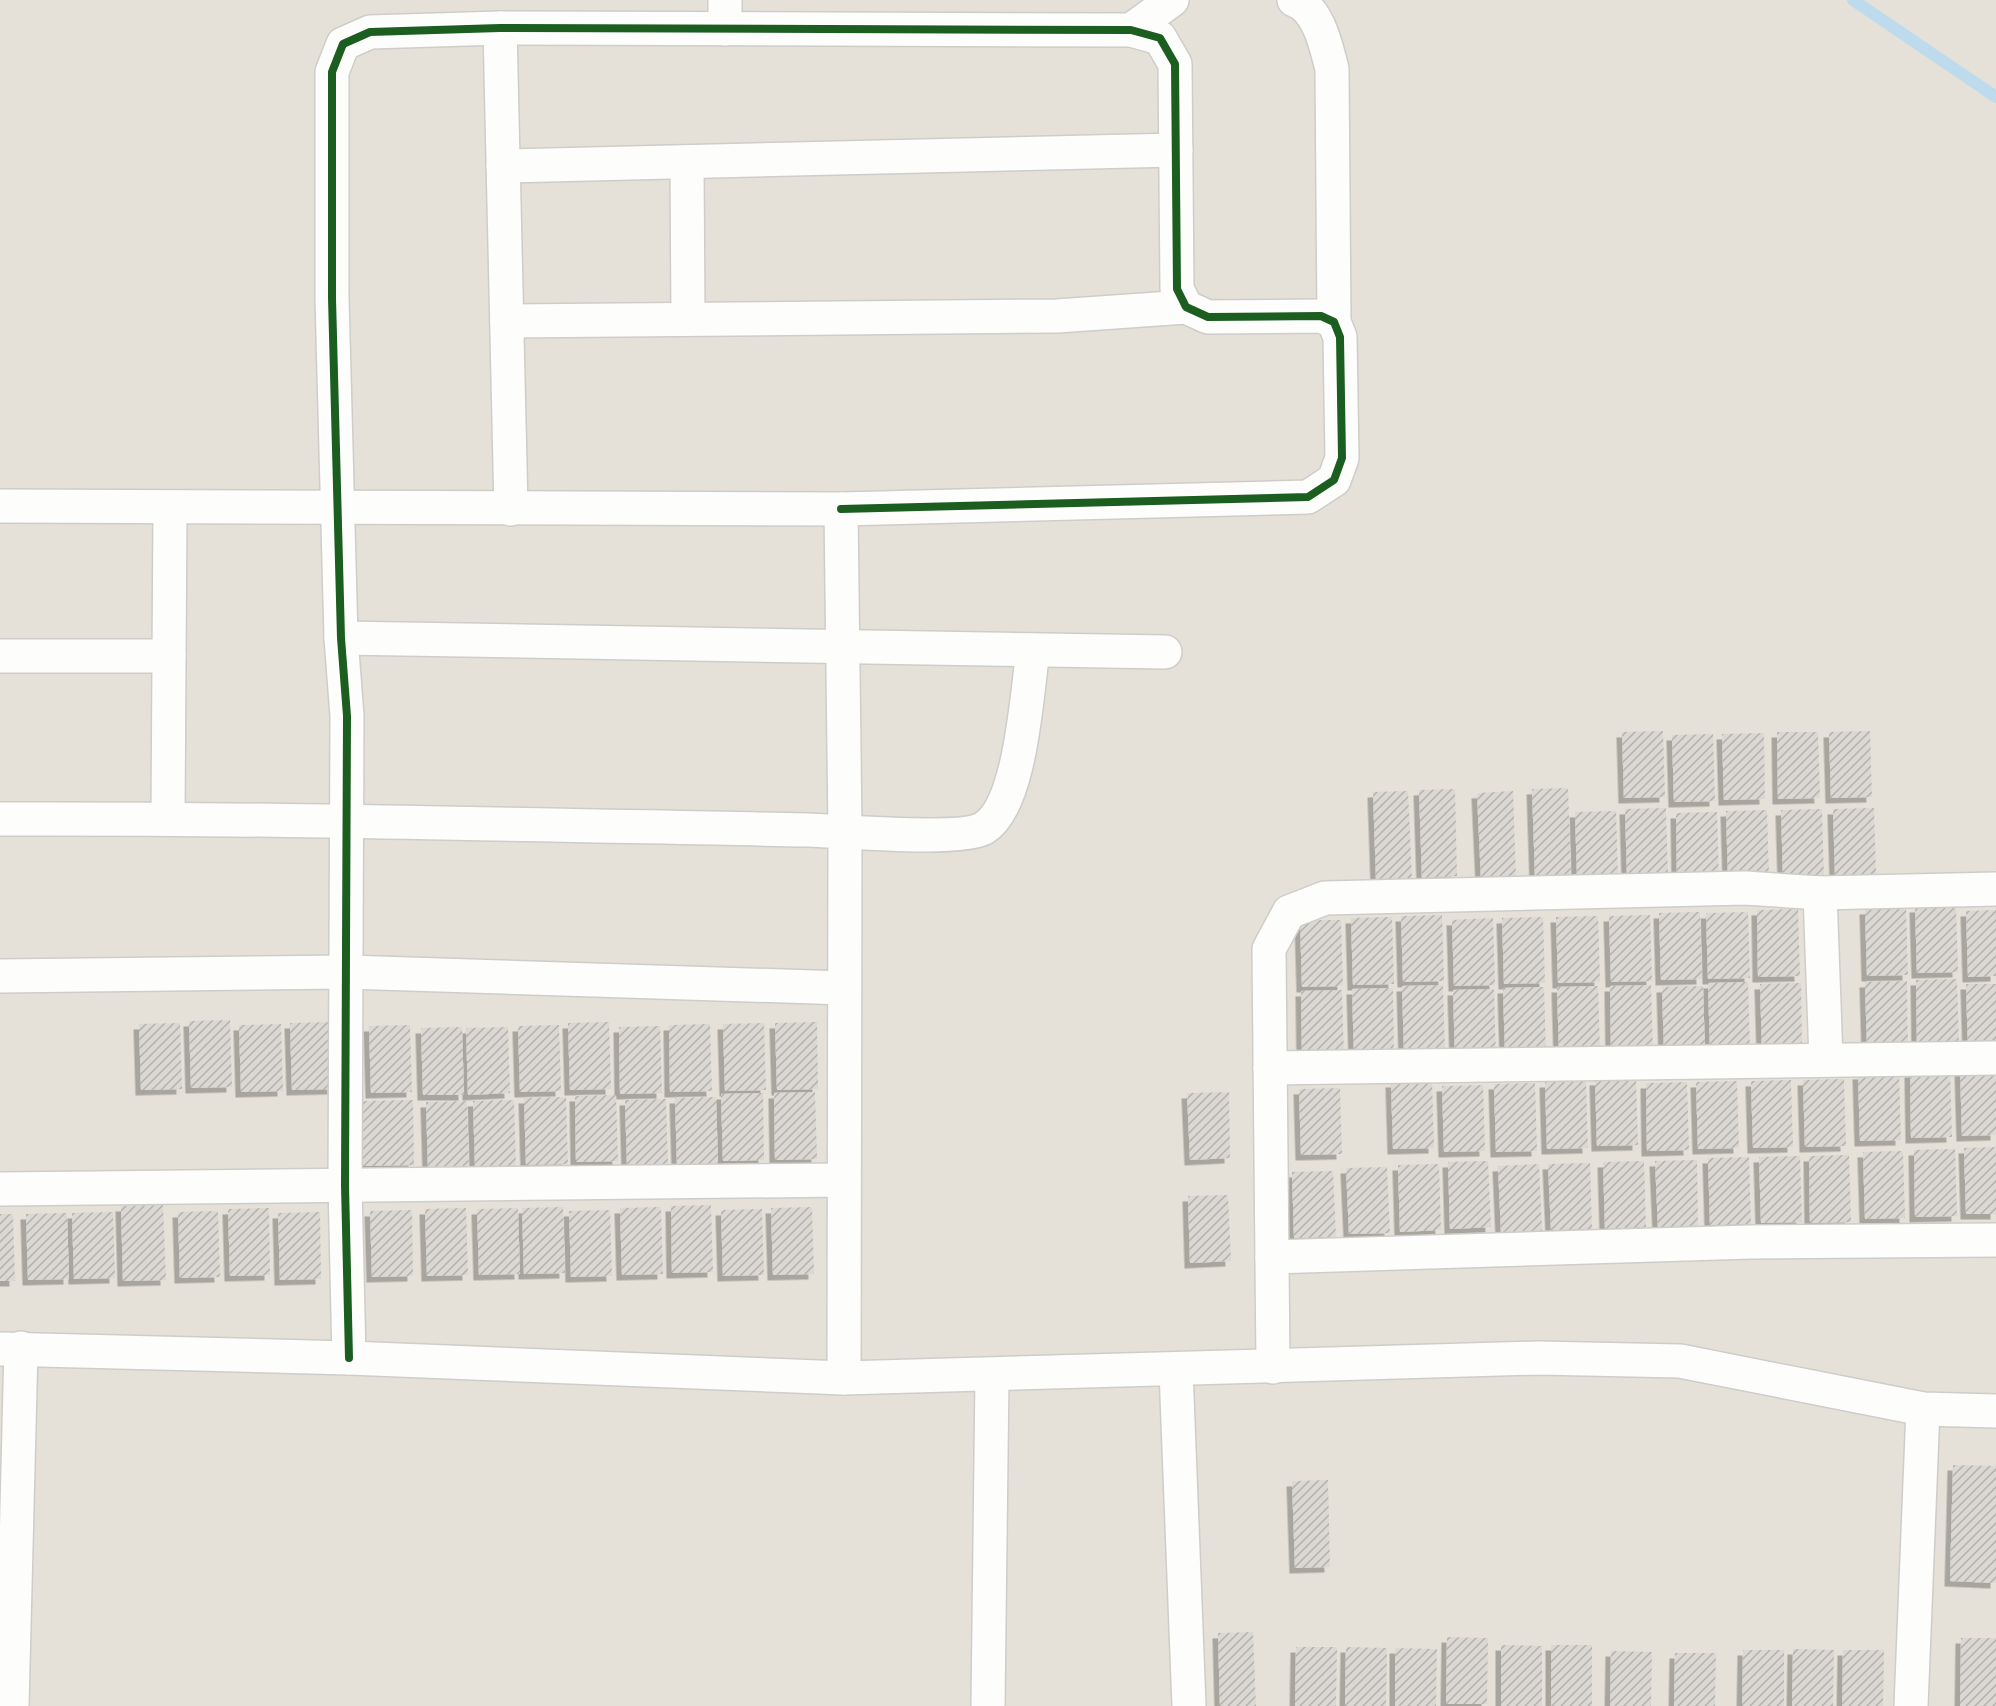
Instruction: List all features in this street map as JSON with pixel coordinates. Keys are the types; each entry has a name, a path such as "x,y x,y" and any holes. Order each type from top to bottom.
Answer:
{"street":[{"path":"1131,30 1172,0"},
{"path":"0,506 339,510 841,509 1308,497 1334,480 1342,458 1340,337 1334,322 1332,69 1322,31 1301,3 1294,0"},
{"path":"349,1358 345,1185 347,716 341,638 332,298 332,72 343,44 370,32 500,28 725,14 1131,30 1160,38 1175,64 1177,289 1186,306"},
{"path":"500,28 511,509"},
{"path":"503,166 1176,150"},
{"path":"687,162 688,319"},
{"path":"507,321 1057,316 1186,306 1208,317 1321,316 1334,322"},
{"path":"168,818 170,508"},
{"path":"841,509 845,831 844,1378"},
{"path":"341,638 1165,652"},
{"path":"0,819 168,818 347,821 845,831 957,836 985,828 1006,803 1016,772 1033,650"},
{"path":"0,656 169,656"},
{"path":"1273,1366 1269,949 1289,912 1325,898 1745,888 1820,893 1996,889"},
{"path":"1820,893 1826,1060"},
{"path":"0,976 347,972 844,988"},
{"path":"1270,1068 1996,1058"},
{"path":"0,1189 844,1180"},
{"path":"1272,1257 1750,1242 1996,1240"},
{"path":"12,1706 8,1521 10,1348 349,1358 844,1378 1538,1358 1680,1361 1923,1409 1996,1411"},
{"path":"1176,1370 1189,1706"},
{"path":"988,1706 992,1375"},
{"path":"1911,1706 1923,1409"}],"shaded area":[{"path":"0,0 1996,0 1996,1706 0,1706"}],"building":[{"path":"1663,731 1665,797 1624,798 1622,732"},
{"path":"1870,731 1872,797 1831,798 1829,732"},
{"path":"1777,732 1818,732 1820,798 1778,799"},
{"path":"1764,733 1765,799 1724,800 1722,734"},
{"path":"1713,734 1715,801 1674,802 1672,735"},
{"path":"1568,788 1571,876 1535,877 1532,789"},
{"path":"1455,789 1457,876 1422,878 1419,790"},
{"path":"1408,791 1412,879 1376,880 1373,792"},
{"path":"1513,791 1516,879 1481,880 1477,793"},
{"path":"1666,808 1668,875 1627,876 1625,809"},
{"path":"1874,808 1876,875 1835,876 1833,809"},
{"path":"1822,809 1824,876 1783,877 1781,810"},
{"path":"1767,810 1769,877 1728,878 1726,811"},
{"path":"1616,811 1618,877 1577,878 1575,812"},
{"path":"1717,812 1719,879 1677,880 1676,813"},
{"path":"1956,906 1958,972 1917,973 1915,907"},
{"path":"1906,908 1908,975 1867,976 1865,909"},
{"path":"1798,909 1800,976 1758,977 1757,910"},
{"path":"1996,910 1996,976 1968,977 1966,911"},
{"path":"1700,912 1702,979 1661,980 1659,913"},
{"path":"1748,912 1750,978 1708,979 1706,913"},
{"path":"1442,915 1444,981 1403,982 1401,916"},
{"path":"1650,915 1652,981 1611,982 1609,916"},
{"path":"1598,916 1600,982 1558,983 1556,917"},
{"path":"1392,917 1394,984 1353,985 1351,918"},
{"path":"1543,917 1545,983 1504,984 1502,918"},
{"path":"1493,918 1495,985 1454,986 1452,920"},
{"path":"1300,920 1341,920 1343,986 1302,987"},
{"path":"1957,979 1959,1046 1917,1047 1916,980"},
{"path":"1907,981 1908,1049 1867,1050 1865,982"},
{"path":"1748,982 1750,1049 1710,1050 1708,983"},
{"path":"1801,983 1802,1049 1762,1050 1760,984"},
{"path":"1966,984 1996,984 1996,1050 1968,1051"},
{"path":"1443,985 1445,1052 1404,1053 1402,986"},
{"path":"1651,985 1653,1052 1611,1053 1610,986"},
{"path":"1598,986 1600,1053 1559,1054 1557,987"},
{"path":"1703,986 1705,1052 1664,1053 1662,987"},
{"path":"1544,987 1546,1054 1505,1055 1503,988"},
{"path":"1393,988 1394,1054 1354,1055 1352,989"},
{"path":"1494,989 1496,1056 1455,1057 1453,990"},
{"path":"1342,990 1344,1056 1302,1057 1301,991"},
{"path":"230,1020 232,1087 191,1088 189,1021"},
{"path":"331,1022 333,1089 292,1090 290,1023"},
{"path":"609,1022 611,1089 570,1090 568,1023"},
{"path":"817,1022 818,1089 777,1090 775,1023"},
{"path":"180,1023 182,1089 141,1090 139,1024"},
{"path":"764,1023 766,1090 725,1091 723,1024"},
{"path":"281,1024 283,1091 241,1092 239,1025"},
{"path":"710,1024 712,1091 670,1092 669,1025"},
{"path":"410,1025 412,1092 371,1093 369,1026"},
{"path":"559,1025 561,1091 520,1092 518,1026"},
{"path":"660,1026 662,1093 620,1094 619,1027"},
{"path":"462,1027 464,1095 423,1095 421,1028"},
{"path":"508,1027 510,1093 468,1095 466,1028"},
{"path":"1996,1068 1996,1135 1962,1136 1960,1069"},
{"path":"1950,1071 1952,1137 1911,1138 1910,1072"},
{"path":"1899,1073 1901,1140 1860,1141 1858,1074"},
{"path":"1636,1079 1638,1145 1597,1146 1595,1080"},
{"path":"1844,1079 1846,1146 1805,1147 1803,1080"},
{"path":"1791,1080 1793,1147 1753,1148 1751,1081"},
{"path":"1432,1081 1434,1148 1393,1149 1391,1082"},
{"path":"1586,1081 1588,1148 1547,1149 1545,1082"},
{"path":"1737,1081 1739,1148 1698,1149 1696,1082"},
{"path":"1687,1082 1689,1150 1647,1151 1646,1083"},
{"path":"1535,1083 1537,1151 1496,1152 1494,1084"},
{"path":"1483,1085 1485,1151 1444,1152 1442,1086"},
{"path":"1340,1088 1342,1154 1301,1155 1299,1089"},
{"path":"815,1092 817,1159 775,1160 774,1093"},
{"path":"1229,1092 1230,1158 1190,1160 1187,1093"},
{"path":"763,1093 764,1160 723,1161 721,1094"},
{"path":"616,1095 618,1161 576,1162 575,1096"},
{"path":"566,1097 568,1164 526,1165 524,1098"},
{"path":"716,1097 718,1164 677,1165 675,1098"},
{"path":"666,1099 668,1166 627,1167 625,1100"},
{"path":"413,1100 414,1165 361,1166 360,1101"},
{"path":"514,1100 516,1167 475,1168 473,1101"},
{"path":"467,1101 469,1168 428,1169 426,1102"},
{"path":"1996,1147 1996,1214 1966,1214 1964,1148"},
{"path":"1955,1149 1957,1216 1915,1217 1914,1150"},
{"path":"1903,1151 1905,1218 1865,1219 1863,1152"},
{"path":"1849,1155 1851,1222 1810,1223 1809,1156"},
{"path":"1800,1156 1802,1222 1761,1223 1759,1157"},
{"path":"1749,1157 1751,1224 1710,1225 1708,1158"},
{"path":"1697,1160 1698,1227 1658,1228 1655,1161"},
{"path":"1488,1161 1491,1227 1450,1229 1448,1162"},
{"path":"1644,1161 1646,1227 1605,1229 1603,1162"},
{"path":"1590,1163 1592,1229 1551,1230 1548,1164"},
{"path":"1439,1164 1441,1230 1400,1232 1398,1165"},
{"path":"1539,1164 1542,1231 1501,1233 1498,1166"},
{"path":"1387,1167 1390,1233 1349,1234 1346,1168"},
{"path":"1333,1171 1336,1237 1294,1238 1292,1172"},
{"path":"1228,1195 1231,1261 1190,1263 1188,1196"},
{"path":"163,1205 166,1280 123,1281 121,1206"},
{"path":"711,1205 713,1272 672,1273 671,1206"},
{"path":"563,1207 565,1273 524,1274 522,1208"},
{"path":"661,1207 663,1274 622,1275 620,1208"},
{"path":"812,1207 814,1274 773,1275 771,1208"},
{"path":"269,1208 270,1275 230,1276 228,1209"},
{"path":"466,1208 468,1275 427,1276 425,1209"},
{"path":"518,1208 520,1274 479,1275 477,1209"},
{"path":"762,1209 764,1275 723,1276 721,1210"},
{"path":"412,1210 413,1276 372,1277 370,1211"},
{"path":"610,1210 612,1276 571,1277 569,1211"},
{"path":"218,1211 220,1277 180,1278 178,1212"},
{"path":"113,1212 115,1278 74,1279 72,1213"},
{"path":"320,1212 321,1279 280,1280 278,1213"},
{"path":"67,1213 69,1279 28,1280 26,1214"},
{"path":"0,1214 13,1214 15,1281 0,1281"},
{"path":"1953,1465 1996,1466 1996,1583 1950,1581"},
{"path":"1328,1480 1330,1567 1295,1568 1292,1481"},
{"path":"1253,1632 1256,1706 1220,1706 1218,1633"},
{"path":"1447,1637 1488,1638 1487,1704 1446,1704"},
{"path":"1961,1638 1996,1638 1996,1706 1960,1706"},
{"path":"1501,1645 1542,1646 1542,1706 1501,1706"},
{"path":"1551,1645 1592,1645 1592,1706 1551,1706"},
{"path":"1296,1647 1337,1647 1336,1706 1295,1706"},
{"path":"1346,1647 1387,1648 1386,1706 1345,1706"},
{"path":"1395,1648 1437,1649 1436,1706 1395,1706"},
{"path":"1793,1649 1834,1650 1833,1706 1792,1706"},
{"path":"1743,1650 1784,1650 1784,1706 1742,1706"},
{"path":"1843,1650 1884,1650 1883,1706 1842,1706"},
{"path":"1611,1651 1652,1652 1651,1706 1610,1706"},
{"path":"1675,1653 1716,1653 1715,1706 1674,1706"}],"waterway":[{"path":"1853,0 1996,97"}],"cycle path":[{"path":"349,1358 345,1185 347,716 341,638 332,298 332,72 343,44 370,32 500,28 1131,30 1160,38 1175,64 1177,289 1186,307 1208,317 1321,316 1334,322 1340,337 1342,458 1334,480 1308,497 841,509"}]}
